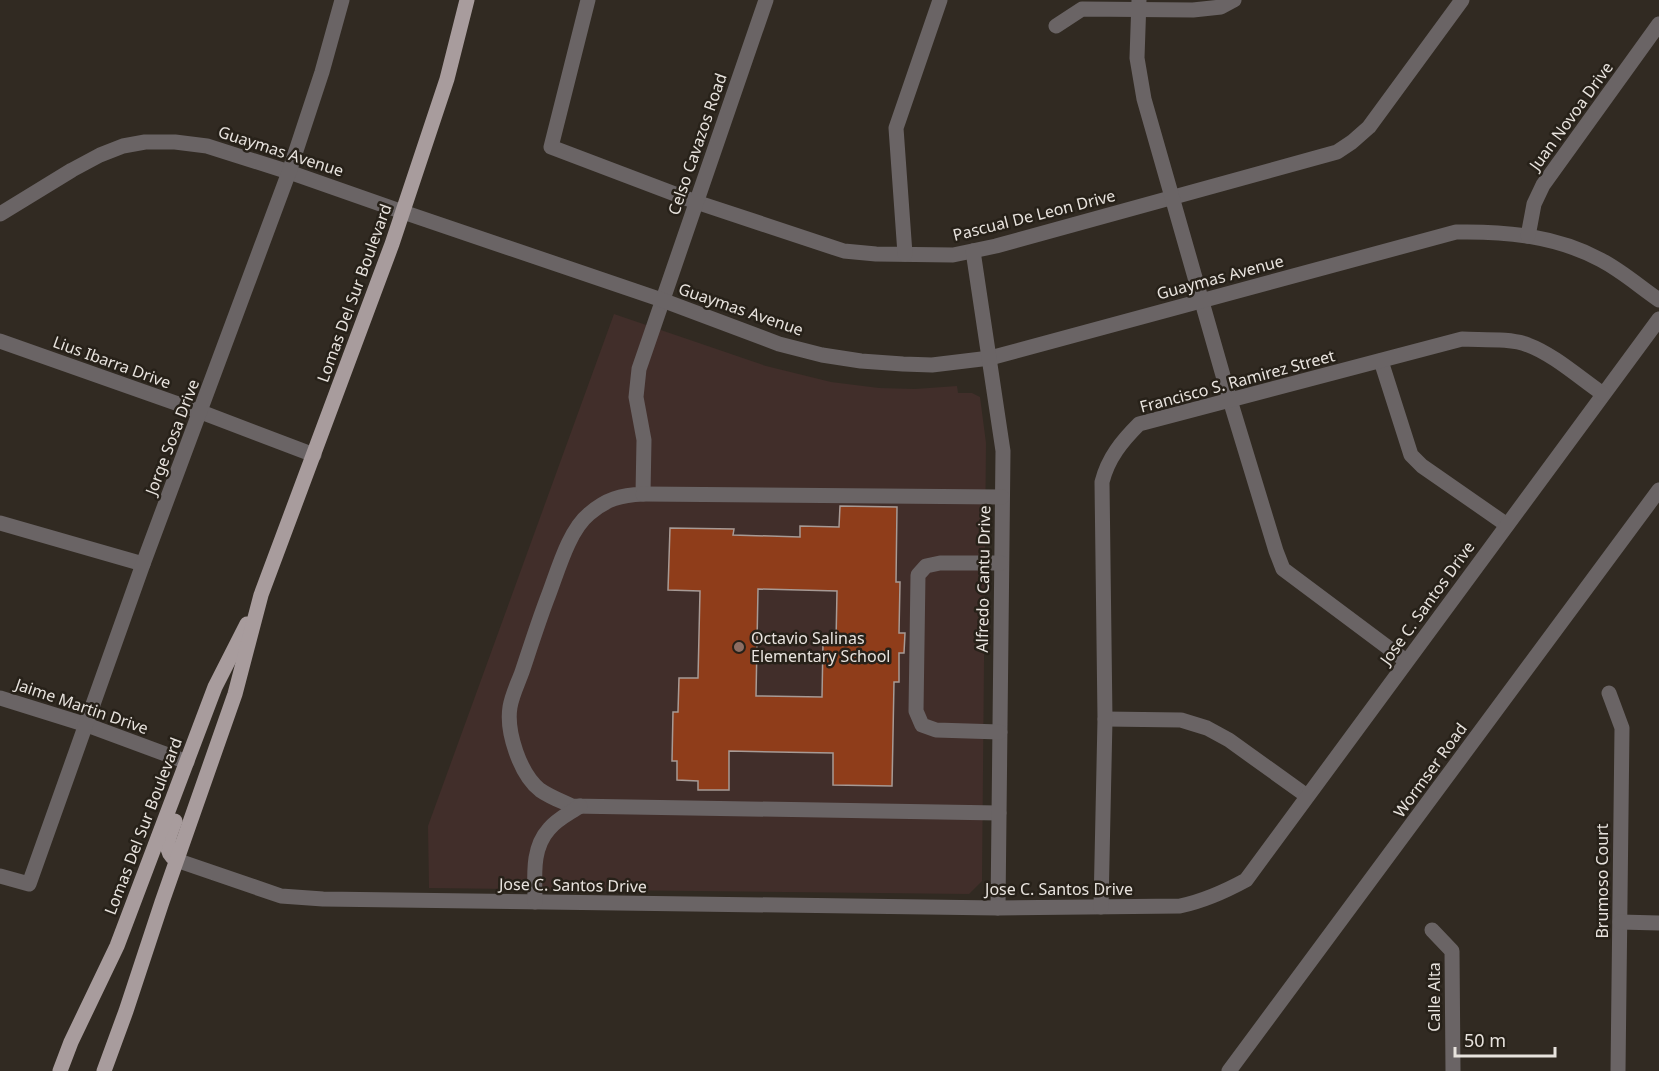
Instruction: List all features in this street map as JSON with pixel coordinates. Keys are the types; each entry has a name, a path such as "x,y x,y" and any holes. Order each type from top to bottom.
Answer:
{"main road":[{"name":"Lomas Del Sur Boulevard","path":"60,1071 70,1042 117,946 215,687 261,595 403,212 447,79 467,0"},
{"name":"Lomas Del Sur Boulevard","path":"104,1071 235,694 261,595"},
{"path":"176,860 169,854 168,843 214,719 217,703 215,687"}],"street":[{"name":"Jorge Sosa Drive","path":"0,876 29,884 143,564 289,172 322,72 342,0"},
{"name":"Pascual De Leon Drive","path":"588,0 551,147 696,202 844,251 876,255 953,255 973,251 1337,152 1369,127 1462,0"},
{"name":"Celso Cavazos Road","path":"643,494 644,440 636,382 643,355 766,0"},
{"path":"905,254 896,128 940,0"},
{"path":"1056,26 1082,9 1139,5 1193,10 1221,7 1234,0"},
{"path":"1139,5 1137,58 1144,99 1230,400 1283,569 1406,661"},
{"name":"Juan Novoa Drive","path":"1528,236 1534,204 1543,185 1659,24"},
{"name":"Guaymas Avenue","path":"0,214 72,170 123,146 145,142 175,142 207,146 662,300 779,344 822,355 903,364 932,365 990,358 1456,232 1488,231 1528,236 1567,245 1602,260 1659,300"},
{"name":"Alfredo Cantu Drive","path":"973,251 1003,451 998,908"},
{"name":"Jose C. Santos Drive","path":"176,860 281,896 323,899 998,908 1180,906 1200,902 1245,880 1659,319"},
{"name":"Francisco S. Ramirez Street","path":"1101,907 1105,719 1102,482 1106,467 1122,443 1139,424 1462,339 1526,344 1543,352 1603,394"},
{"name":"Lius Ibarra Drive","path":"0,340 314,455"},
{"path":"1381,360 1412,455 1422,466 1507,525"},
{"name":"Wormser Road","path":"1229,1071 1659,490"},
{"path":"999,813 572,806 538,789 527,774 512,741 509,724 510,706 539,620 573,533 588,515 605,502 623,495 643,494 1002,496"},
{"path":"0,523 143,564"},
{"path":"1000,732 936,730 922,725 916,711 918,575 926,567 940,563 1001,563"},
{"name":"Brumoso Court","path":"1609,693 1622,728 1618,1071"},
{"name":"Jaime Martin Drive","path":"0,698 87,725 187,762"},
{"path":"1105,719 1181,720 1207,728 1229,740 1307,796"},
{"path":"535,902 535,857 538,843 549,827 580,806"},
{"path":"1620,922 1659,922"},
{"name":"Calle Alta","path":"1432,930 1452,951 1453,1071"}],"shaded area":[{"name":"Octavio Salinas Elementary School","path":"614,314 766,366 831,382 879,388 915,389 957,386 958,393 972,393 980,397 986,443 982,881 969,894 429,888 428,826"}],"building":[{"path":"840,506 897,507 896,582 900,582 899,633 905,633 904,653 899,653 899,682 894,682 892,786 833,785 833,753 729,751 729,790 698,790 698,781 677,780 677,761 672,761 673,712 678,712 679,678 698,678 700,591 668,590 670,528 734,529 733,535 800,537 800,526 839,527","holes":["758,589 837,591 836,642 823,642 822,697 756,696"]}],"place":[{"name":"Octavio Salinas Elementary School","path":"739,647"}]}
